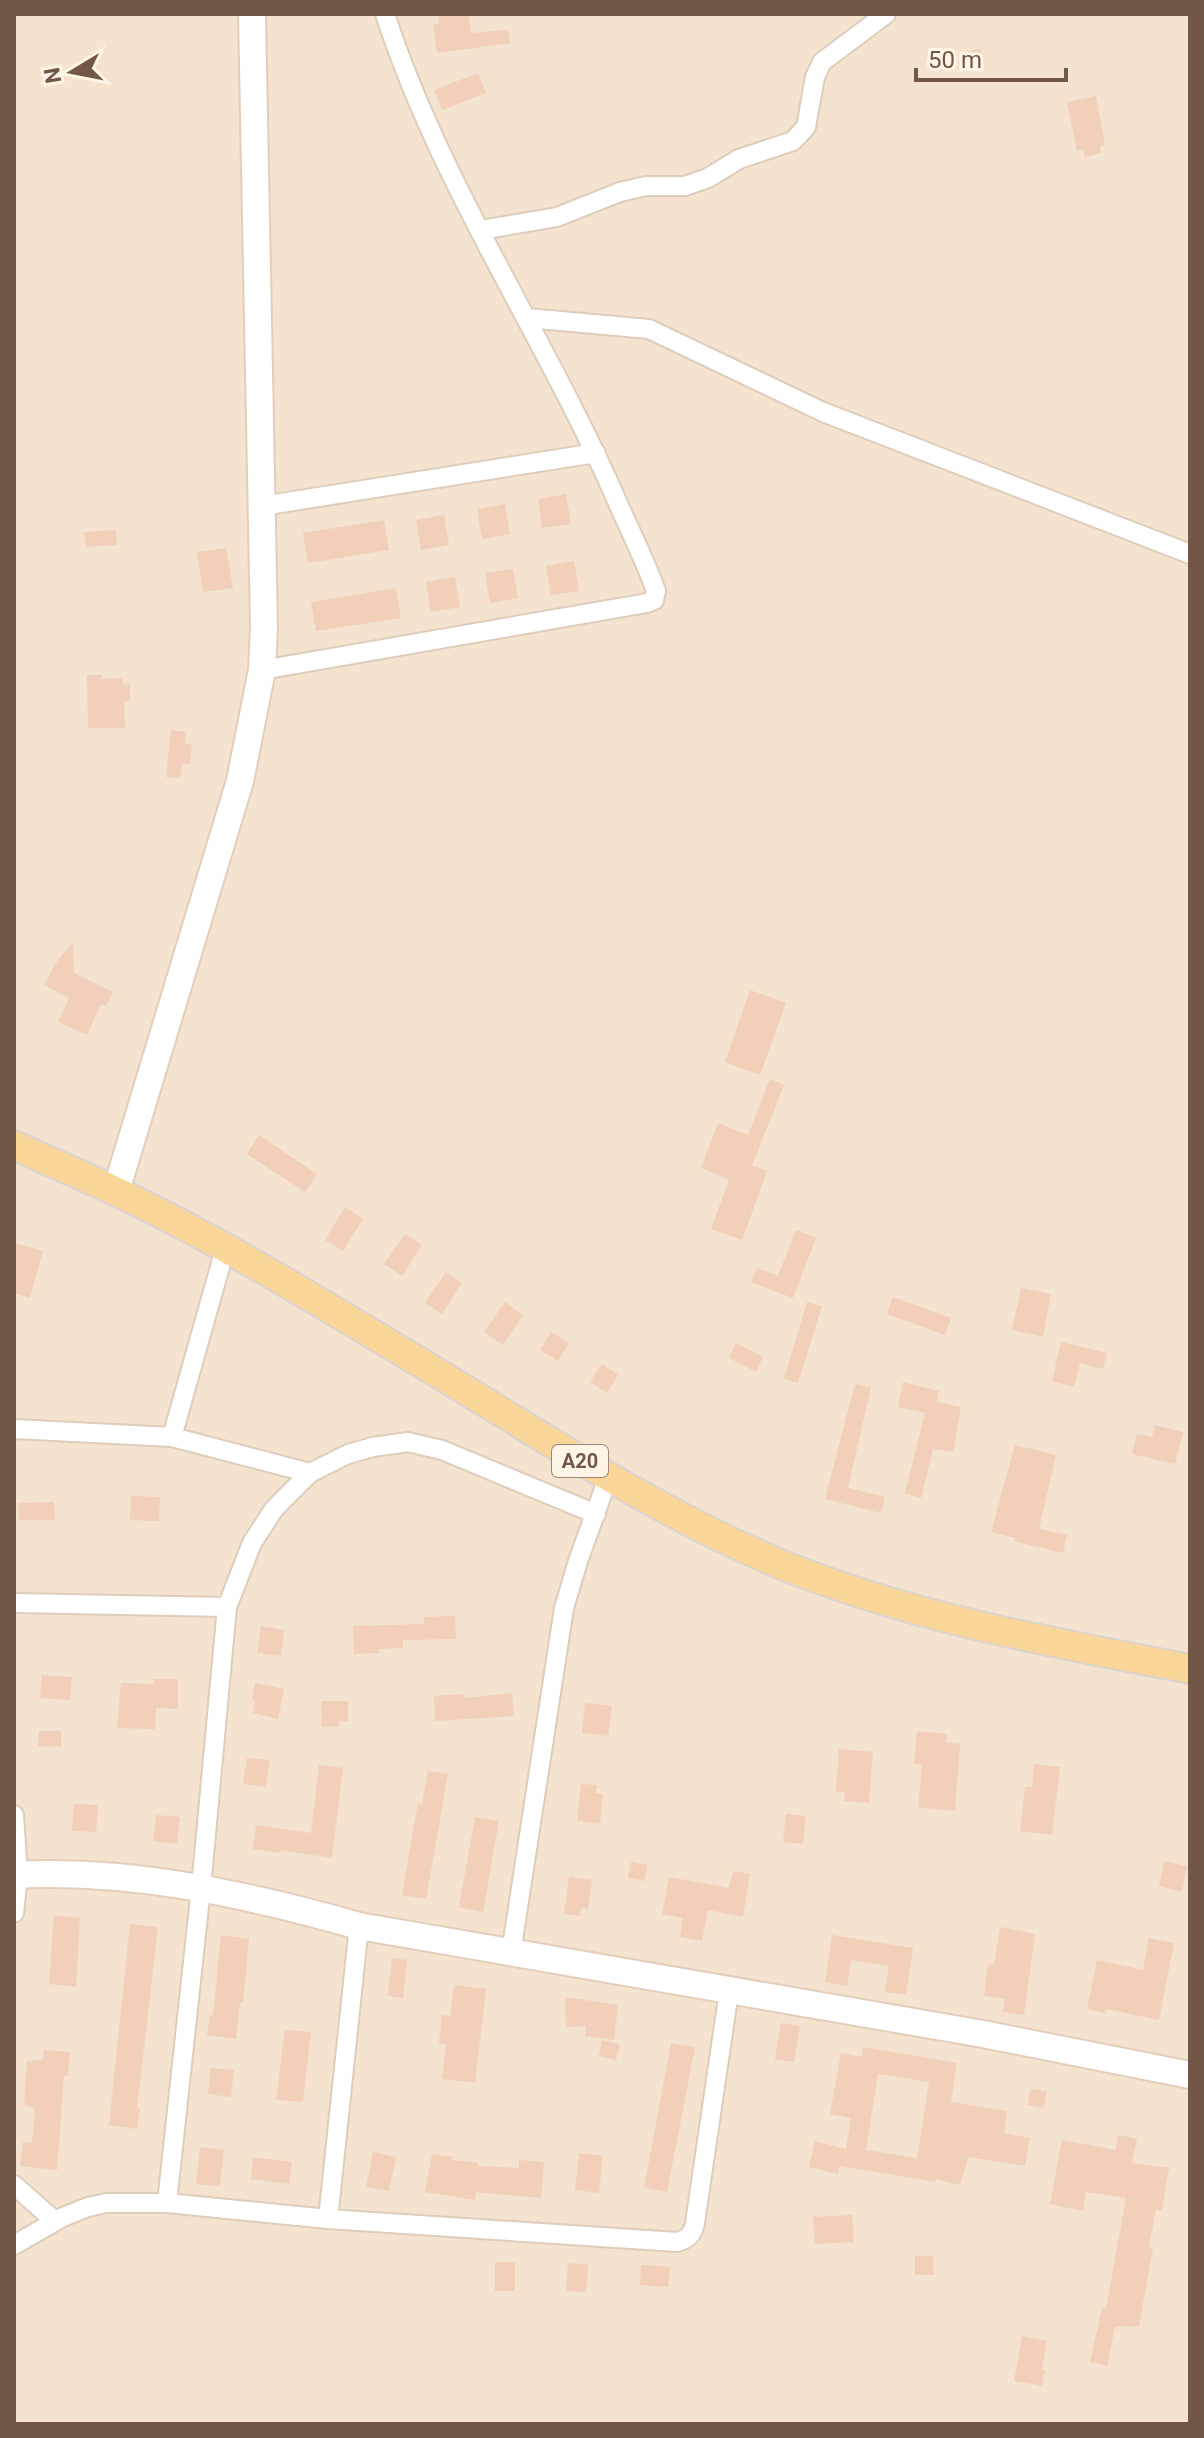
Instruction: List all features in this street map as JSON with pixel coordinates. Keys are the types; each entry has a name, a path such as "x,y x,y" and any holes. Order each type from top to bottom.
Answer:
{"main road":[{"name":"A20","path":"14,1145 116,1191 225,1249 412,1358 608,1478 742,1547 856,1593 930,1615 1004,1634 1190,1669"}],"street":[{"path":"116,1191 240,781 262,670 262,506 252,14"},
{"path":"262,670 654,600 656,591 596,453 481,230 450,177 418,106 385,14"},
{"path":"481,230 557,217 620,192 646,186 685,186 708,178 739,159 793,141 806,127 815,77 822,62 886,14"},
{"path":"527,318 649,329 823,412 1190,554"},
{"path":"262,506 596,453"},
{"path":"172,1437 225,1249"},
{"path":"14,1429 172,1437 310,1473"},
{"path":"167,2203 227,1607 252,1543 274,1509 310,1473 348,1454 408,1442 442,1450 596,1514"},
{"path":"511,1953 564,1608 608,1478"},
{"path":"14,1603 227,1607"},
{"path":"14,1815 14,1913"},
{"path":"16,1875 62,1873 142,1878 201,1888 289,1906 359,1926 983,2034 1190,2075"},
{"path":"328,2219 359,1926"},
{"path":"14,2245 55,2221 106,2203 167,2203 328,2219 677,2242 684,2240 694,2231 729,1991"},
{"path":"14,2185 55,2221"}],"shaded area":[{"path":"14,14 1190,14 1190,2424 14,2424"}],"building":[{"path":"438,14 468,14 471,33 508,30 510,43 437,53 433,25 439,24"},
{"path":"980,48 985,64 968,68 964,53"},
{"path":"478,73 486,93 442,110 434,90"},
{"path":"1096,96 1105,145 1100,146 1101,153 1085,157 1083,149 1077,151 1067,102"},
{"path":"566,494 571,524 542,528 538,499"},
{"path":"505,504 510,534 482,539 477,509"},
{"path":"444,515 449,545 421,550 416,520"},
{"path":"384,520 389,550 308,563 303,533"},
{"path":"116,530 117,545 86,547 84,532"},
{"path":"226,548 233,588 203,592 197,552"},
{"path":"574,561 579,591 551,595 546,566"},
{"path":"513,569 518,598 490,603 485,573"},
{"path":"455,577 460,607 431,612 426,582"},
{"path":"396,588 401,618 316,631 311,602"},
{"path":"87,675 102,675 102,679 121,678 124,684 130,683 130,701 124,701 125,728 88,728"},
{"path":"171,730 186,732 185,744 192,744 190,764 182,763 180,778 166,777"},
{"path":"73,942 74,973 113,992 106,1006 101,1004 87,1035 58,1022 69,998 44,985 55,964"},
{"path":"750,990 786,1003 760,1075 725,1062"},
{"path":"770,1079 784,1085 752,1165 767,1171 742,1240 711,1229 729,1180 701,1168 718,1123 748,1135"},
{"path":"259,1135 317,1174 305,1192 247,1154"},
{"path":"345,1207 363,1219 343,1251 325,1240"},
{"path":"796,1230 816,1238 793,1298 751,1282 757,1268 778,1276"},
{"path":"405,1234 422,1245 402,1276 384,1264"},
{"path":"14,1243 43,1251 30,1298 14,1293"},
{"path":"446,1272 462,1283 442,1314 425,1303"},
{"path":"1021,1288 1051,1294 1043,1337 1012,1330"},
{"path":"893,1297 951,1318 945,1335 887,1314"},
{"path":"505,1302 523,1315 503,1345 484,1332"},
{"path":"807,1302 822,1306 798,1383 784,1379"},
{"path":"551,1332 569,1343 558,1361 540,1350"},
{"path":"1061,1342 1107,1353 1103,1369 1080,1363 1074,1387 1052,1381"},
{"path":"736,1343 763,1357 756,1372 729,1358"},
{"path":"602,1364 618,1375 607,1393 590,1382"},
{"path":"903,1382 939,1391 937,1402 961,1407 953,1452 933,1449 921,1498 905,1493 925,1413 898,1407"},
{"path":"855,1384 871,1387 848,1488 885,1497 881,1513 825,1499"},
{"path":"1155,1425 1183,1432 1175,1464 1132,1454 1137,1434 1152,1437"},
{"path":"1015,1445 1056,1455 1039,1529 1067,1535 1063,1553 991,1532"},
{"path":"131,1496 160,1497 159,1521 130,1520"},
{"path":"54,1502 55,1520 19,1520 18,1503"},
{"path":"455,1616 456,1639 403,1640 403,1648 354,1654 353,1626 424,1624 424,1617"},
{"path":"261,1626 284,1630 281,1656 257,1653"},
{"path":"42,1675 72,1677 70,1700 40,1698"},
{"path":"154,1679 178,1679 178,1709 156,1708 155,1729 117,1728 121,1683 154,1684"},
{"path":"255,1683 284,1689 278,1719 253,1713"},
{"path":"512,1693 514,1716 435,1721 434,1696 464,1694 464,1698"},
{"path":"321,1701 348,1701 348,1721 339,1721 339,1726 322,1727"},
{"path":"585,1703 612,1706 608,1736 582,1733"},
{"path":"39,1731 61,1731 61,1747 38,1746"},
{"path":"917,1731 947,1734 946,1742 960,1744 955,1811 918,1807 922,1765 914,1764"},
{"path":"839,1749 873,1752 869,1803 844,1801 845,1792 836,1792"},
{"path":"247,1758 270,1760 266,1787 243,1784"},
{"path":"1034,1764 1060,1767 1052,1835 1020,1831 1025,1787 1032,1787"},
{"path":"319,1765 343,1768 332,1858 253,1849 256,1825 311,1833"},
{"path":"428,1771 448,1774 426,1899 402,1895 418,1803 422,1804"},
{"path":"581,1784 597,1785 596,1793 603,1794 600,1824 577,1821"},
{"path":"74,1804 98,1805 96,1832 72,1831"},
{"path":"786,1814 806,1816 803,1844 783,1842"},
{"path":"156,1815 180,1817 177,1844 153,1841"},
{"path":"475,1817 499,1821 483,1912 459,1907"},
{"path":"1164,1861 1187,1866 1182,1892 1159,1886"},
{"path":"631,1862 648,1865 644,1881 628,1878"},
{"path":"733,1871 750,1874 743,1917 708,1910 702,1941 680,1937 683,1918 662,1914 669,1877 729,1888"},
{"path":"569,1877 592,1880 588,1909 581,1908 580,1916 564,1914"},
{"path":"54,1915 80,1918 76,1987 49,1984"},
{"path":"130,1924 158,1927 137,2129 109,2125"},
{"path":"1000,1927 1035,1934 1024,2015 1003,2012 1005,1999 984,1996 988,1964 994,1965"},
{"path":"221,1935 249,1939 236,2039 207,2035 210,2015 213,2016"},
{"path":"832,1935 913,1948 906,1995 885,1992 889,1966 851,1960 847,1986 825,1982"},
{"path":"1149,1938 1174,1943 1159,2020 1106,2009 1105,2013 1087,2009 1097,1960 1143,1970"},
{"path":"392,1958 407,1960 403,1998 388,1996"},
{"path":"454,1985 486,1989 475,2083 442,2079 446,2044 439,2043 442,2015 450,2016"},
{"path":"565,1997 618,2005 614,2040 585,2036 586,2026 566,2027"},
{"path":"781,2023 800,2026 794,2062 775,2059"},
{"path":"285,2030 311,2032 303,2102 276,2100"},
{"path":"602,2040 620,2044 616,2060 599,2056"},
{"path":"671,2043 695,2047 667,2192 644,2188"},
{"path":"863,2047 957,2063 951,2102 1007,2111 1004,2133 1030,2138 1025,2166 968,2157 960,2185 839,2166 838,2174 809,2167 815,2141 846,2149 851,2118 830,2114 841,2053 861,2057","holes":["878,2074 929,2082 917,2158 866,2150"]},
{"path":"44,2050 70,2052 68,2076 64,2076 57,2170 20,2166 23,2142 32,2143 35,2108 24,2105 27,2061 43,2060"},
{"path":"211,2068 234,2070 231,2097 208,2094"},
{"path":"1030,2089 1047,2091 1044,2108 1028,2105"},
{"path":"1118,2135 1137,2139 1132,2163 1169,2168 1162,2211 1156,2209 1149,2247 1153,2248 1139,2326 1115,2327 1107,2366 1090,2362 1102,2308 1106,2309 1126,2198 1086,2192 1083,2211 1050,2204 1062,2140 1115,2150"},
{"path":"200,2147 224,2150 220,2186 196,2184"},
{"path":"373,2152 396,2157 389,2191 366,2187"},
{"path":"579,2153 603,2156 599,2193 575,2190"},
{"path":"432,2154 478,2163 478,2166 519,2168 519,2160 544,2162 541,2198 476,2192 475,2200 425,2192"},
{"path":"253,2157 292,2162 289,2184 251,2179"},
{"path":"852,2215 854,2242 815,2244 813,2217"},
{"path":"915,2256 933,2256 934,2275 915,2275"},
{"path":"495,2262 515,2262 515,2291 495,2291"},
{"path":"568,2263 588,2265 586,2292 566,2291"},
{"path":"641,2265 670,2267 668,2287 640,2285"},
{"path":"1022,2336 1047,2341 1042,2386 1014,2381"}]}
